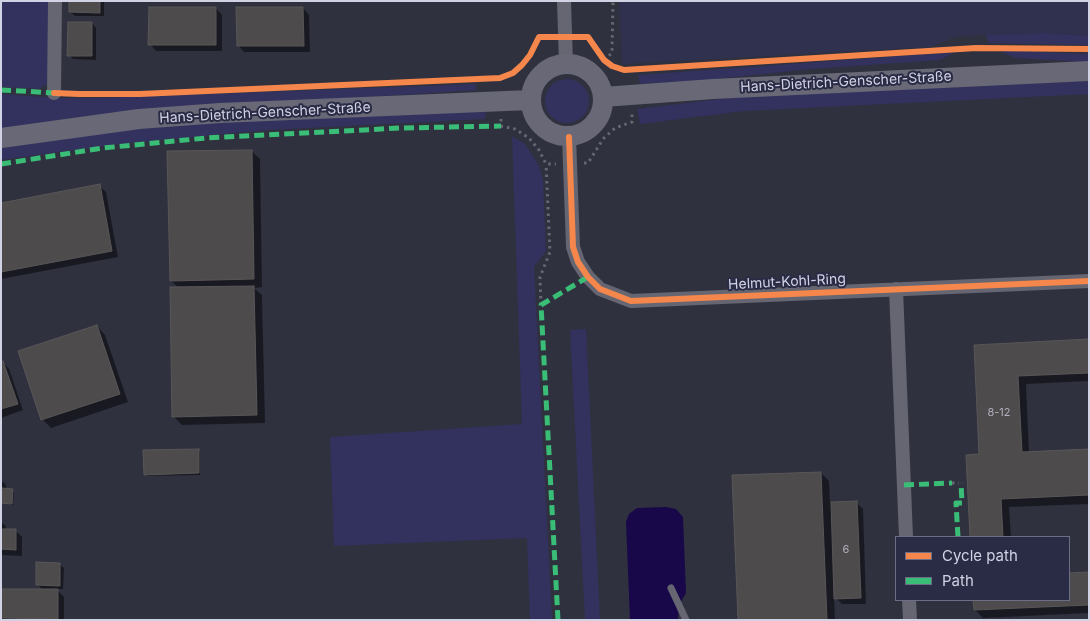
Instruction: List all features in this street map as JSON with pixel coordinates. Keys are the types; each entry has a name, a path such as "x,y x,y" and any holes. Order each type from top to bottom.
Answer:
{"street":[{"path":"54,93 55,1"},
{"path":"564,1 566,64"},
{"path":"566,64 582,68 595,77 603,96 602,108 598,119 591,128 581,134 569,137 557,136 546,131 538,123 532,112 530,100 532,89 537,79 545,71 555,66 566,64"},
{"name":"Hans-Dietrich-Genscher-Straße","path":"603,96 713,88 1089,71"},
{"name":"Hans-Dietrich-Genscher-Straße","path":"1,138 139,120 220,113 530,100"},
{"name":"Helmut-Kohl-Ring","path":"569,137 573,247 578,262 588,277 600,289 630,301 1089,281"},
{"path":"896,290 906,536"},
{"path":"909,601 910,620"}],"lane":[{"path":"671,588 686,620"}],"path":[{"path":"604,60 612,53 614,1"},
{"path":"541,305 540,277 550,252 546,164"},
{"path":"952,483 959,483"}],"shaded area":[{"path":"1,1 51,1 50,78 46,85 38,89 1,87"},
{"path":"619,1 1089,1 1089,36 1045,33 957,36 931,47 622,64"},
{"path":"1045,33 1089,36 1089,45 989,43 986,35"},
{"path":"998,50 1089,54 1089,62 1015,58"},
{"path":"955,52 940,60 811,69 697,81 640,84 638,75"},
{"path":"571,79 583,85 588,92 588,110 583,117 576,122 563,123 555,120 548,113 545,97 548,89 555,82"},
{"path":"1089,81 1089,94 744,111 640,124 637,109 744,96"},
{"path":"476,84 476,90 385,96 1,130 1,94 59,98 97,98"},
{"path":"486,111 485,119 268,130 119,144 1,160 1,147 145,128 219,122"},
{"path":"512,136 525,144 539,166 543,180 546,251 534,267 552,620 530,620 527,538 334,546 330,437 522,424"},
{"path":"586,329 600,620 585,620 570,330"},
{"path":"666,507 676,509 683,517 686,593 679,605 678,620 630,620 626,522 629,514 637,508"}],"building":[{"path":"69,1 100,1 100,13 69,12"},
{"path":"149,7 216,7 216,45 148,45"},
{"path":"236,7 303,7 304,46 237,46"},
{"path":"68,22 92,22 92,56 67,56"},
{"path":"252,150 254,279 170,281 167,151"},
{"path":"100,184 112,251 1,272 1,203"},
{"path":"254,286 257,415 172,417 170,287"},
{"path":"97,325 120,394 41,420 18,351"},
{"path":"1089,339 1089,373 1018,376 1022,452 1089,449 1089,495 1001,499 1003,536 970,536 966,455 979,454 974,345"},
{"path":"3,361 18,404 1,409 1,362"},
{"path":"199,449 199,473 144,475 143,450"},
{"path":"821,472 827,620 738,620 732,475"},
{"path":"2,488 13,489 12,504 1,503"},
{"path":"857,501 861,598 834,599 831,502"},
{"path":"1,529 16,529 16,550 1,549"},
{"path":"36,562 60,563 60,586 36,585"},
{"path":"1089,572 1089,605 974,610 973,601 1070,601 1070,573"},
{"path":"1,589 58,589 58,619 1,618"}],"marked path":[{"path":"1,90 57,93"},
{"path":"1,164 103,148 206,138 401,128 501,126"},
{"path":"558,620 541,305 588,277"},
{"path":"904,485 952,483"},
{"path":"958,536 956,503 962,503 961,483"}],"cycle path":[{"path":"54,93 140,94 500,78 513,73 522,65 530,55 539,37 588,37 604,60 612,66 624,70 976,48 1089,49"},
{"path":"569,137 573,247 578,262 588,277 600,289 631,301 1089,281"}]}
